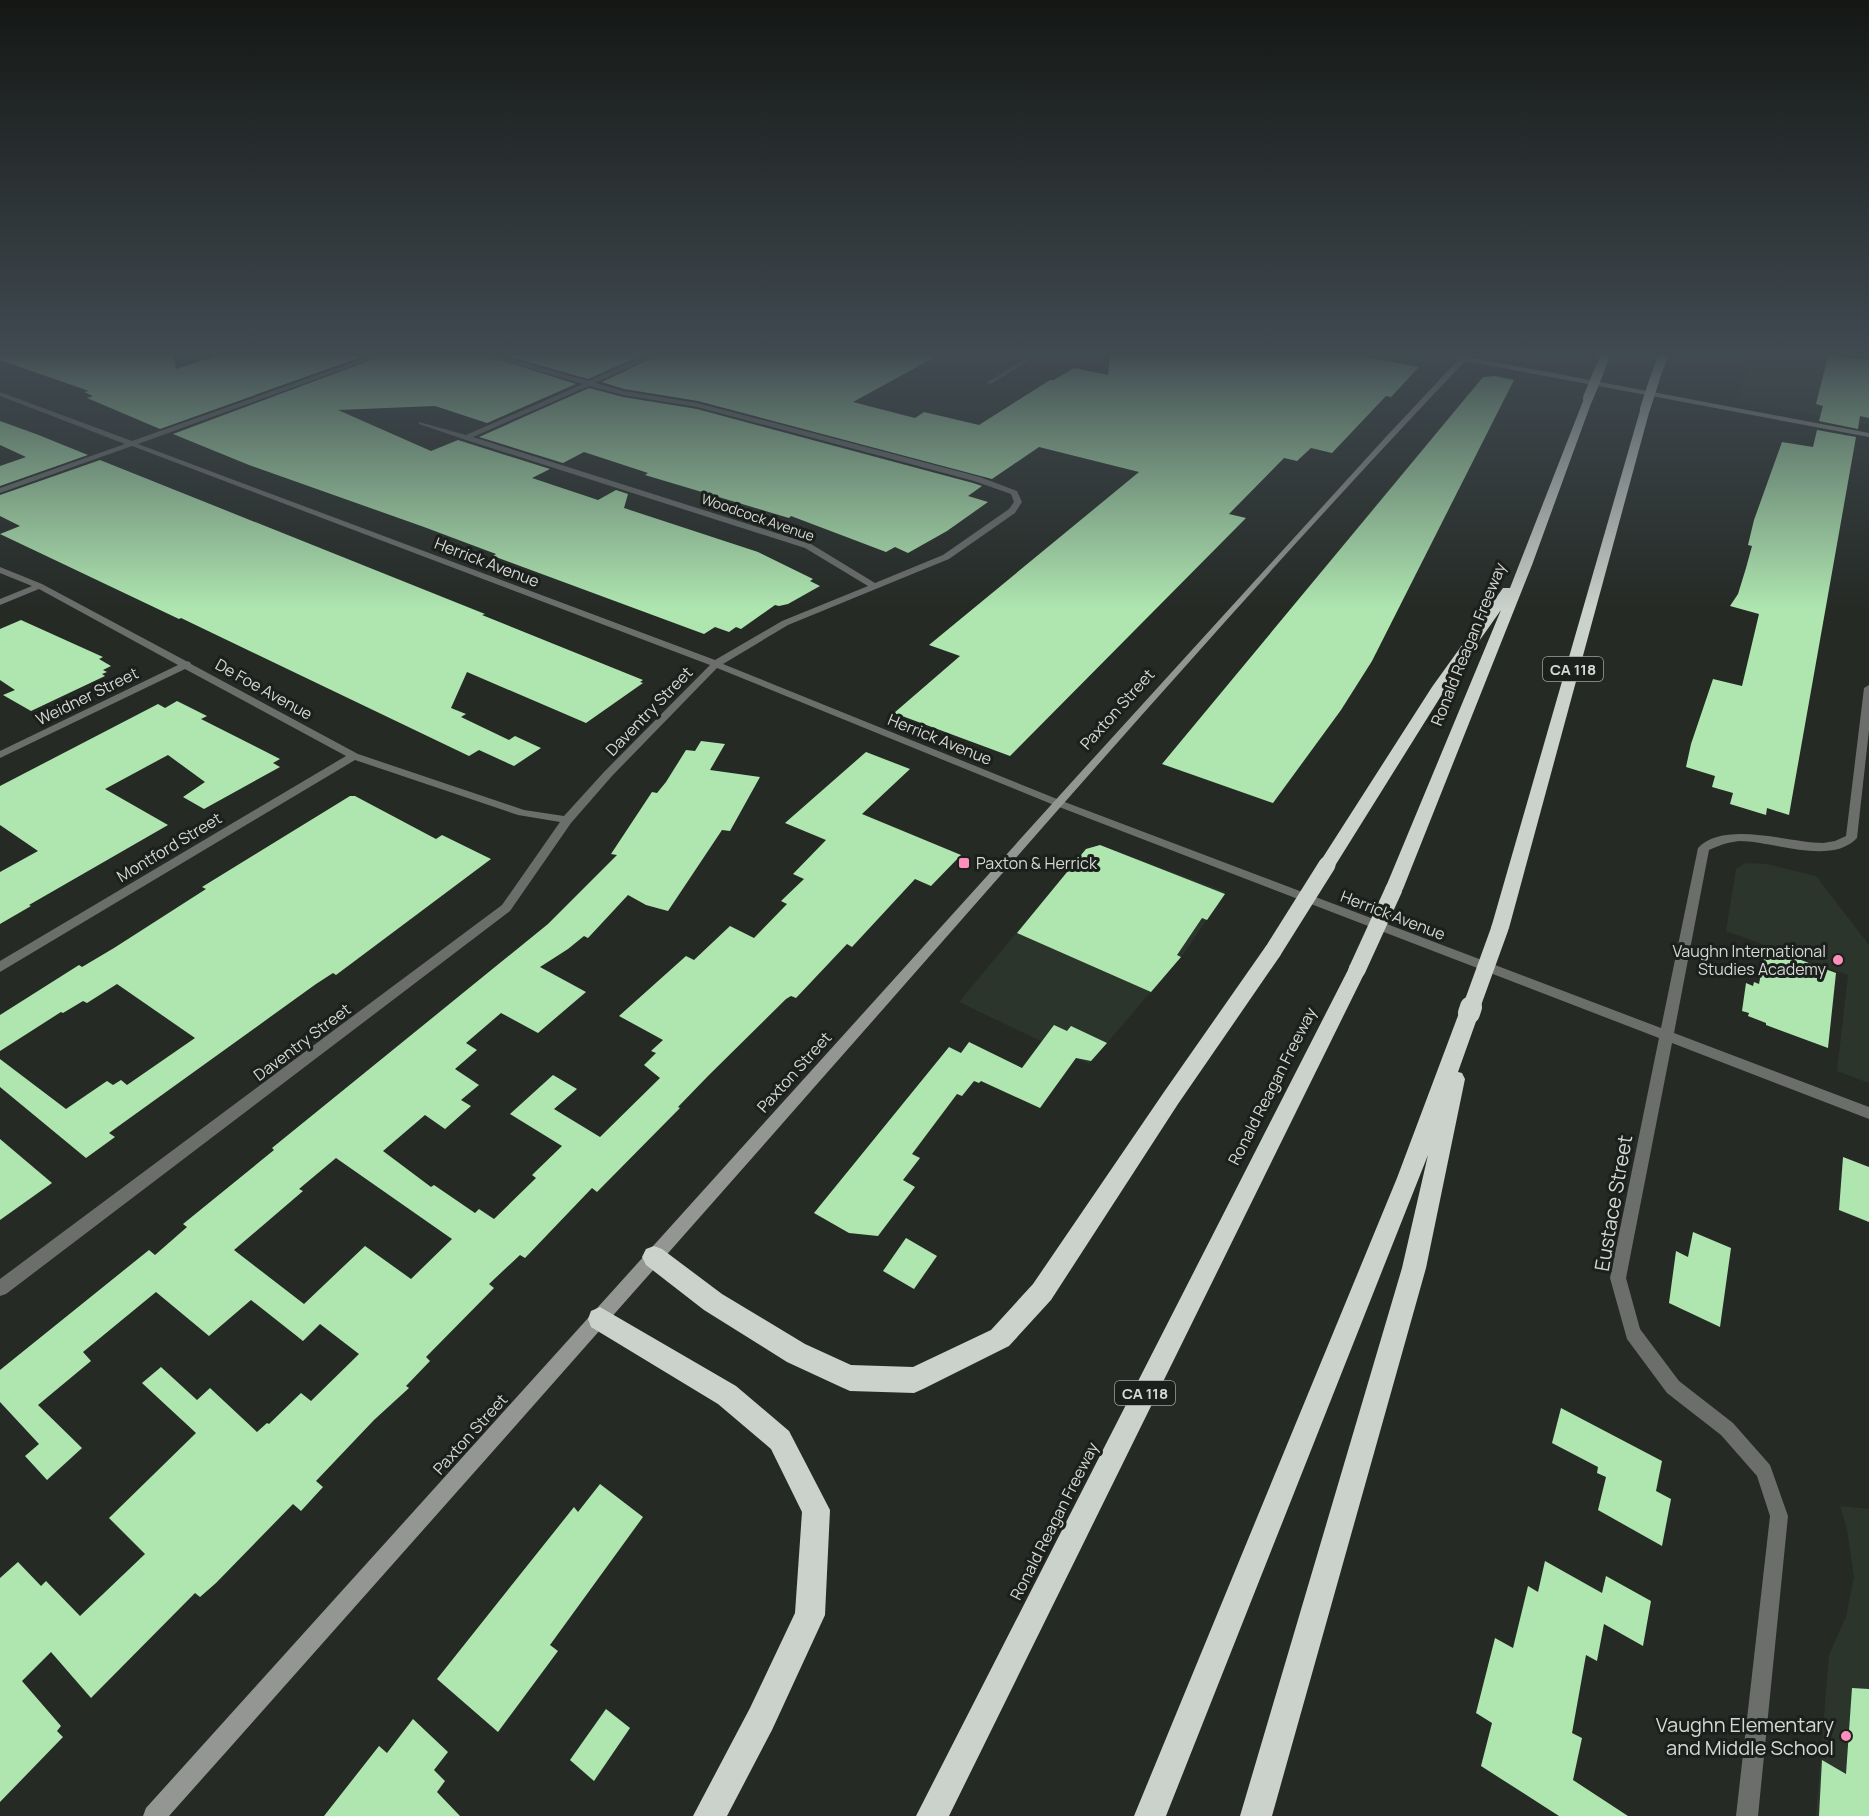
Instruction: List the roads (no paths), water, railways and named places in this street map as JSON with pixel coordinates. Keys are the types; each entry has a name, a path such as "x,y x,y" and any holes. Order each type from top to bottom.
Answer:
{"highway":[{"name":"Ronald Reagan Freeway","path":"932,1816 1357,970 1394,889 1526,565 1572,441"},
{"name":"CA 118","path":"1150,1816 1404,1189 1500,928 1636,441"},
{"path":"654,1257 713,1302 796,1353 850,1378 914,1380 1000,1338 1042,1292 1171,1098 1273,951 1439,687 1526,565"},
{"path":"1256,1816 1414,1268 1469,1013"},
{"path":"600,1319 727,1395 780,1440 816,1510 810,1615 760,1719 709,1816"}],"street":[{"name":"Herrick Avenue","path":"122,441 716,664 1058,803 1869,1113"},
{"path":"0,491 139,441"},
{"name":"Woodcock Avenue","path":"474,441 808,546 875,587"},
{"name":"Daventry Street","path":"0,1289 506,908 567,820 608,774 716,664 784,623 946,556 1012,511 1018,502 1014,493 977,479 836,441"},
{"name":"Paxton Street","path":"154,1816 600,1319 1058,803 1385,441"},
{"name":"De Foe Avenue","path":"0,570 39,586 354,756 522,813 567,820"},
{"path":"0,602 39,586"},
{"name":"Weidner Street","path":"0,755 187,664"},
{"name":"Eustace Street","path":"1747,1816 1779,1516 1764,1471 1727,1429 1673,1387 1633,1333 1618,1278 1704,848 1726,839 1757,838 1826,848 1841,845 1851,838 1869,688"},
{"name":"Montford Street","path":"0,967 354,756"}],"place":[{"name":"Paxton & Herrick","path":"964,863"},
{"name":"Vaughn International Studies Academy","path":"1838,960"},
{"name":"Vaughn Elementary and Middle School","path":"1846,1736"}]}
